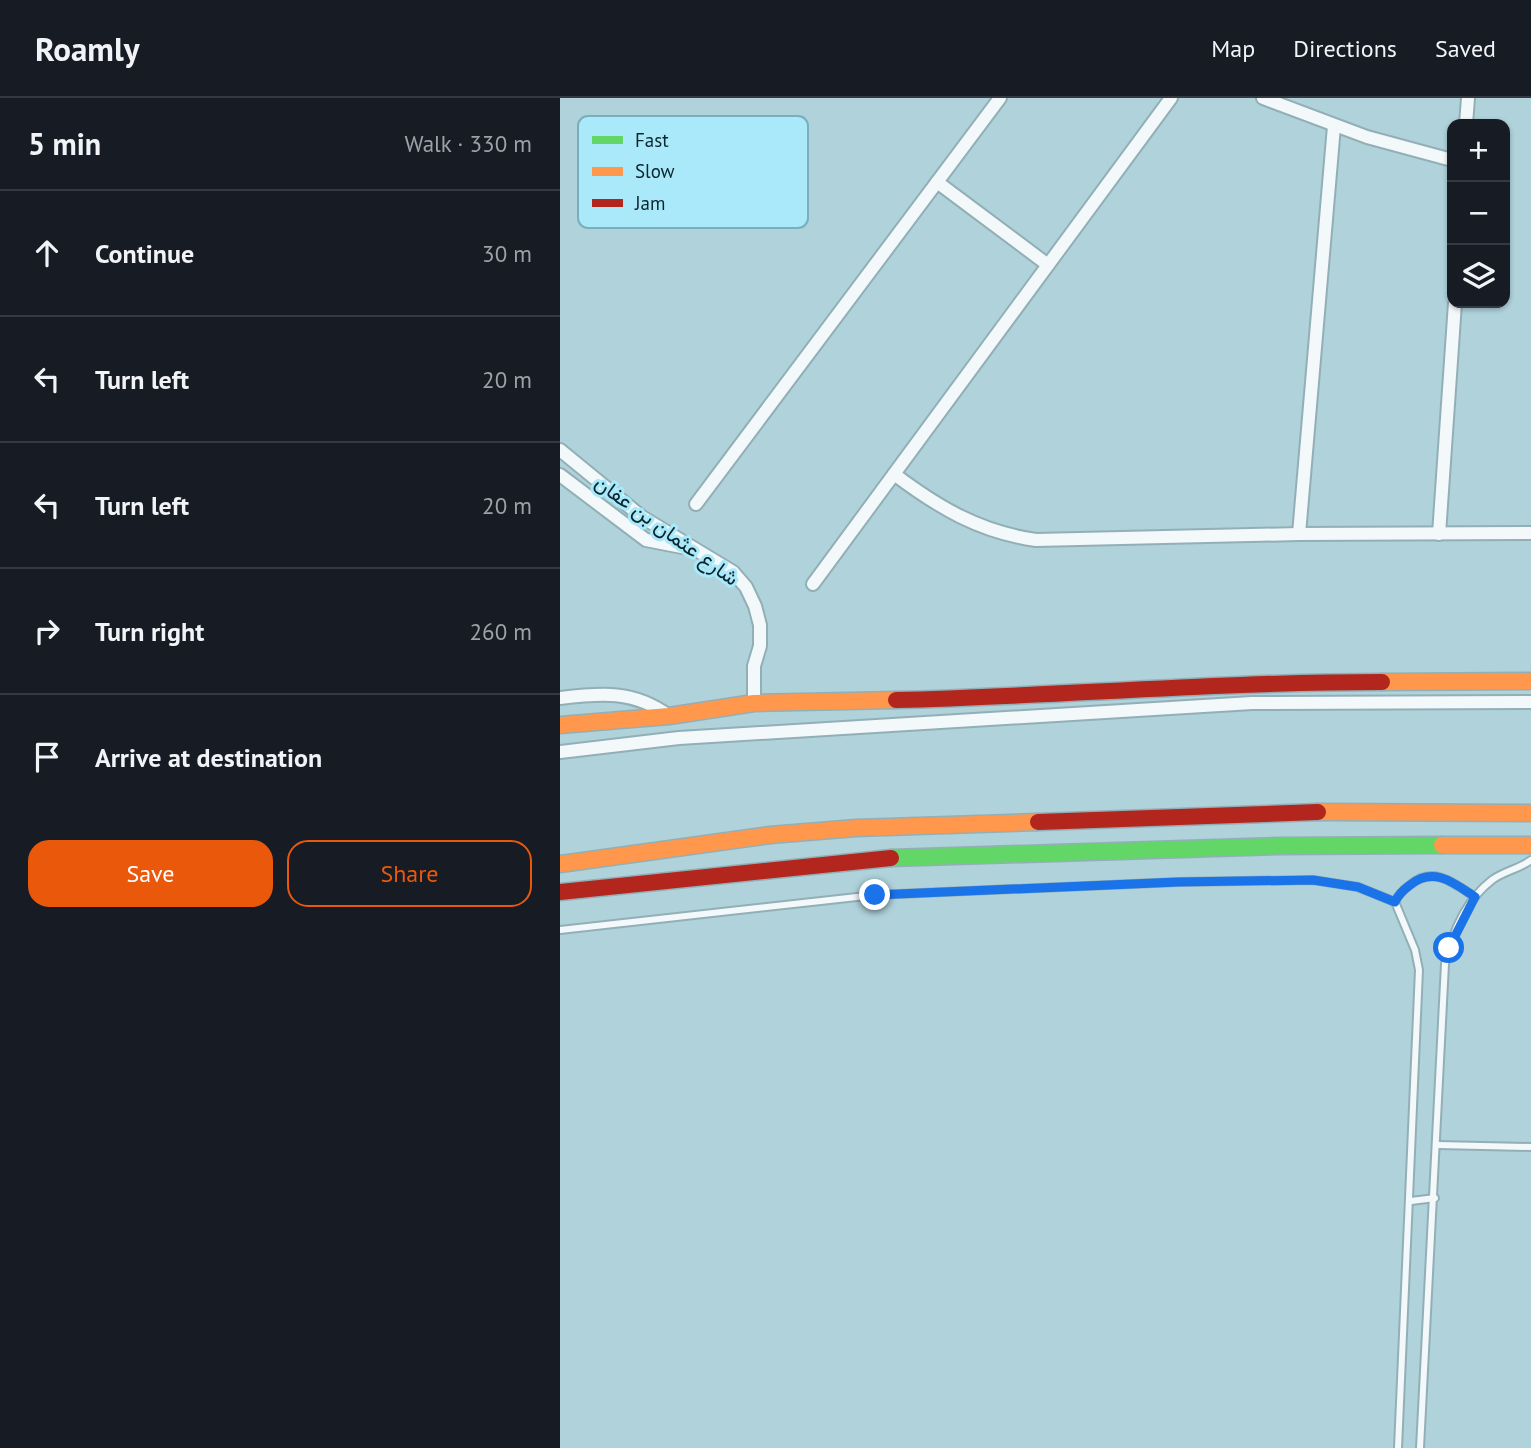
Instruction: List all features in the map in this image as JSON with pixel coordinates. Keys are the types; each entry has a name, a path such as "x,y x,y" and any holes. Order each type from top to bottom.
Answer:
{"street":[{"path":"696,504 1000,98"},
{"path":"813,583 1171,98"},
{"path":"1263,98 1334,126 1447,159"},
{"path":"1466,119 1468,98"},
{"path":"1299,534 1334,126"},
{"path":"937,182 1048,265"},
{"path":"1439,534 1455,308"},
{"name":"شارع عثمان بن عفان","path":"560,450 642,517 733,572 746,587 760,625 760,646 754,666 754,703"},
{"path":"894,474 931,502 964,520 999,533 1036,540 1299,534 1531,533"},
{"path":"560,475 646,540 675,548 690,548"},
{"path":"560,725 669,716 754,703 1042,696 1251,682 1531,681"},
{"path":"560,698 623,694 638,698 669,716"},
{"path":"560,752 679,738 1252,703 1531,702"},
{"path":"560,864 770,835 856,828 1336,811 1531,813"},
{"path":"560,892 884,858 1281,846 1531,845"}],"lane":[{"path":"1420,1448 1438,1145 1445,964 1455,933 1475,897 1492,880 1531,860"},
{"path":"1395,902 1412,883 1433,875 1444,877 1475,897"},
{"path":"560,930 875,895 1178,882 1313,880 1358,887 1395,902 1415,950 1419,971 1398,1448"},
{"path":"1438,1145 1531,1147"},
{"path":"1410,1201 1435,1198"}],"traffic: fast":[{"path":"891,858 1281,846 1442,845"}],"traffic: slow":[{"path":"1382,682 1531,681"},
{"path":"560,725 669,716 754,703 896,700"},
{"path":"1318,812 1531,813"},
{"path":"560,864 770,835 856,828 1038,822"},
{"path":"1442,845 1531,845"}],"traffic: jam":[{"path":"896,700 1260,684 1382,682"},
{"path":"1038,822 1318,812"},
{"path":"560,892 891,858"}],"route":[{"path":"875,895 1178,882 1313,880 1358,887 1395,902 1412,883 1433,875 1454,882 1475,897 1449,948"}]}
